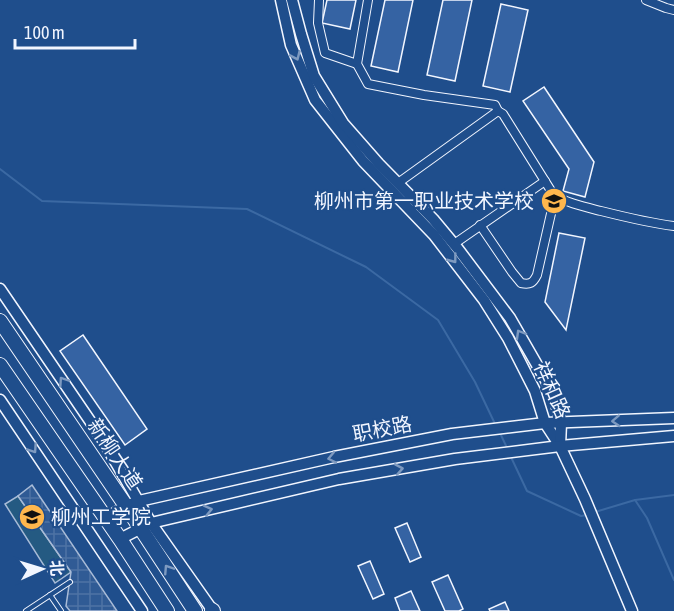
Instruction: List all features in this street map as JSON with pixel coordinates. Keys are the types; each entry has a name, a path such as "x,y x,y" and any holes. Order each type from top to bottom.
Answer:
{"highway":[{"name":"新柳大道","path":"0,321 133,503 195,611"},
{"path":"0,365 167,611"}],"main road":[{"name":"祥和路","path":"281,0 291,45 315,100 363,161 434,235 484,300 508,338 535,391 545,423 560,446"},
{"name":"祥和路","path":"292,0 314,76 342,123 378,164 433,219 510,318 555,400 561,423 560,446"},
{"path":"0,289 101,437 133,503"},
{"path":"0,400 142,611"},
{"name":"职校路","path":"105,519 133,503 334,457 452,434 545,423 674,418"},
{"path":"120,539 146,525 339,479 514,451 674,436"},
{"path":"560,446 633,611"},
{"path":"146,525 213,610"}],"street":[{"path":"319,0 318,23 325,53 357,64 369,84 495,105 503,114 552,194 585,207 645,222 674,226"},
{"path":"357,64 368,0"},
{"path":"646,0 674,10"},
{"path":"398,183 498,111"},
{"path":"454,244 545,181"},
{"path":"480,225 521,283 529,284 537,275 555,196"}],"lane":[{"path":"26,611 70,582"},
{"path":"50,595 61,611"}],"shaded area":[{"path":"32,485 117,611 70,611 66,606 71,572 18,496"},
{"path":"18,496 71,572 55,583 5,504"}],"building":[{"path":"327,0 356,0 350,29 322,23"},
{"path":"385,0 413,0 398,72 371,66"},
{"path":"443,0 472,0 455,81 427,75"},
{"path":"501,4 528,10 510,92 483,86"},
{"path":"544,87 594,162 585,197 563,191 569,169 523,101"},
{"path":"559,233 585,238 566,330 545,302"},
{"path":"83,335 147,429 125,445 60,351"},
{"path":"407,523 421,557 410,562 395,528"},
{"path":"370,561 384,594 373,599 358,566"},
{"path":"448,575 463,609 459,611 445,611 432,582"},
{"path":"411,591 420,611 400,611 395,598"},
{"path":"505,602 509,611 490,611 489,609"}],"waterway":[{"path":"0,169 42,201 247,209 366,267 438,320 475,382 496,426"},
{"path":"500,433 508,450"},
{"path":"510,455 527,491 581,516 587,515"},
{"path":"595,512 635,500 674,495"},
{"path":"635,500 647,518 674,580"}],"place":[{"name":"柳州市第一职业技术学校","path":"554,201"},
{"name":"柳州工学院","path":"32,517"}]}
